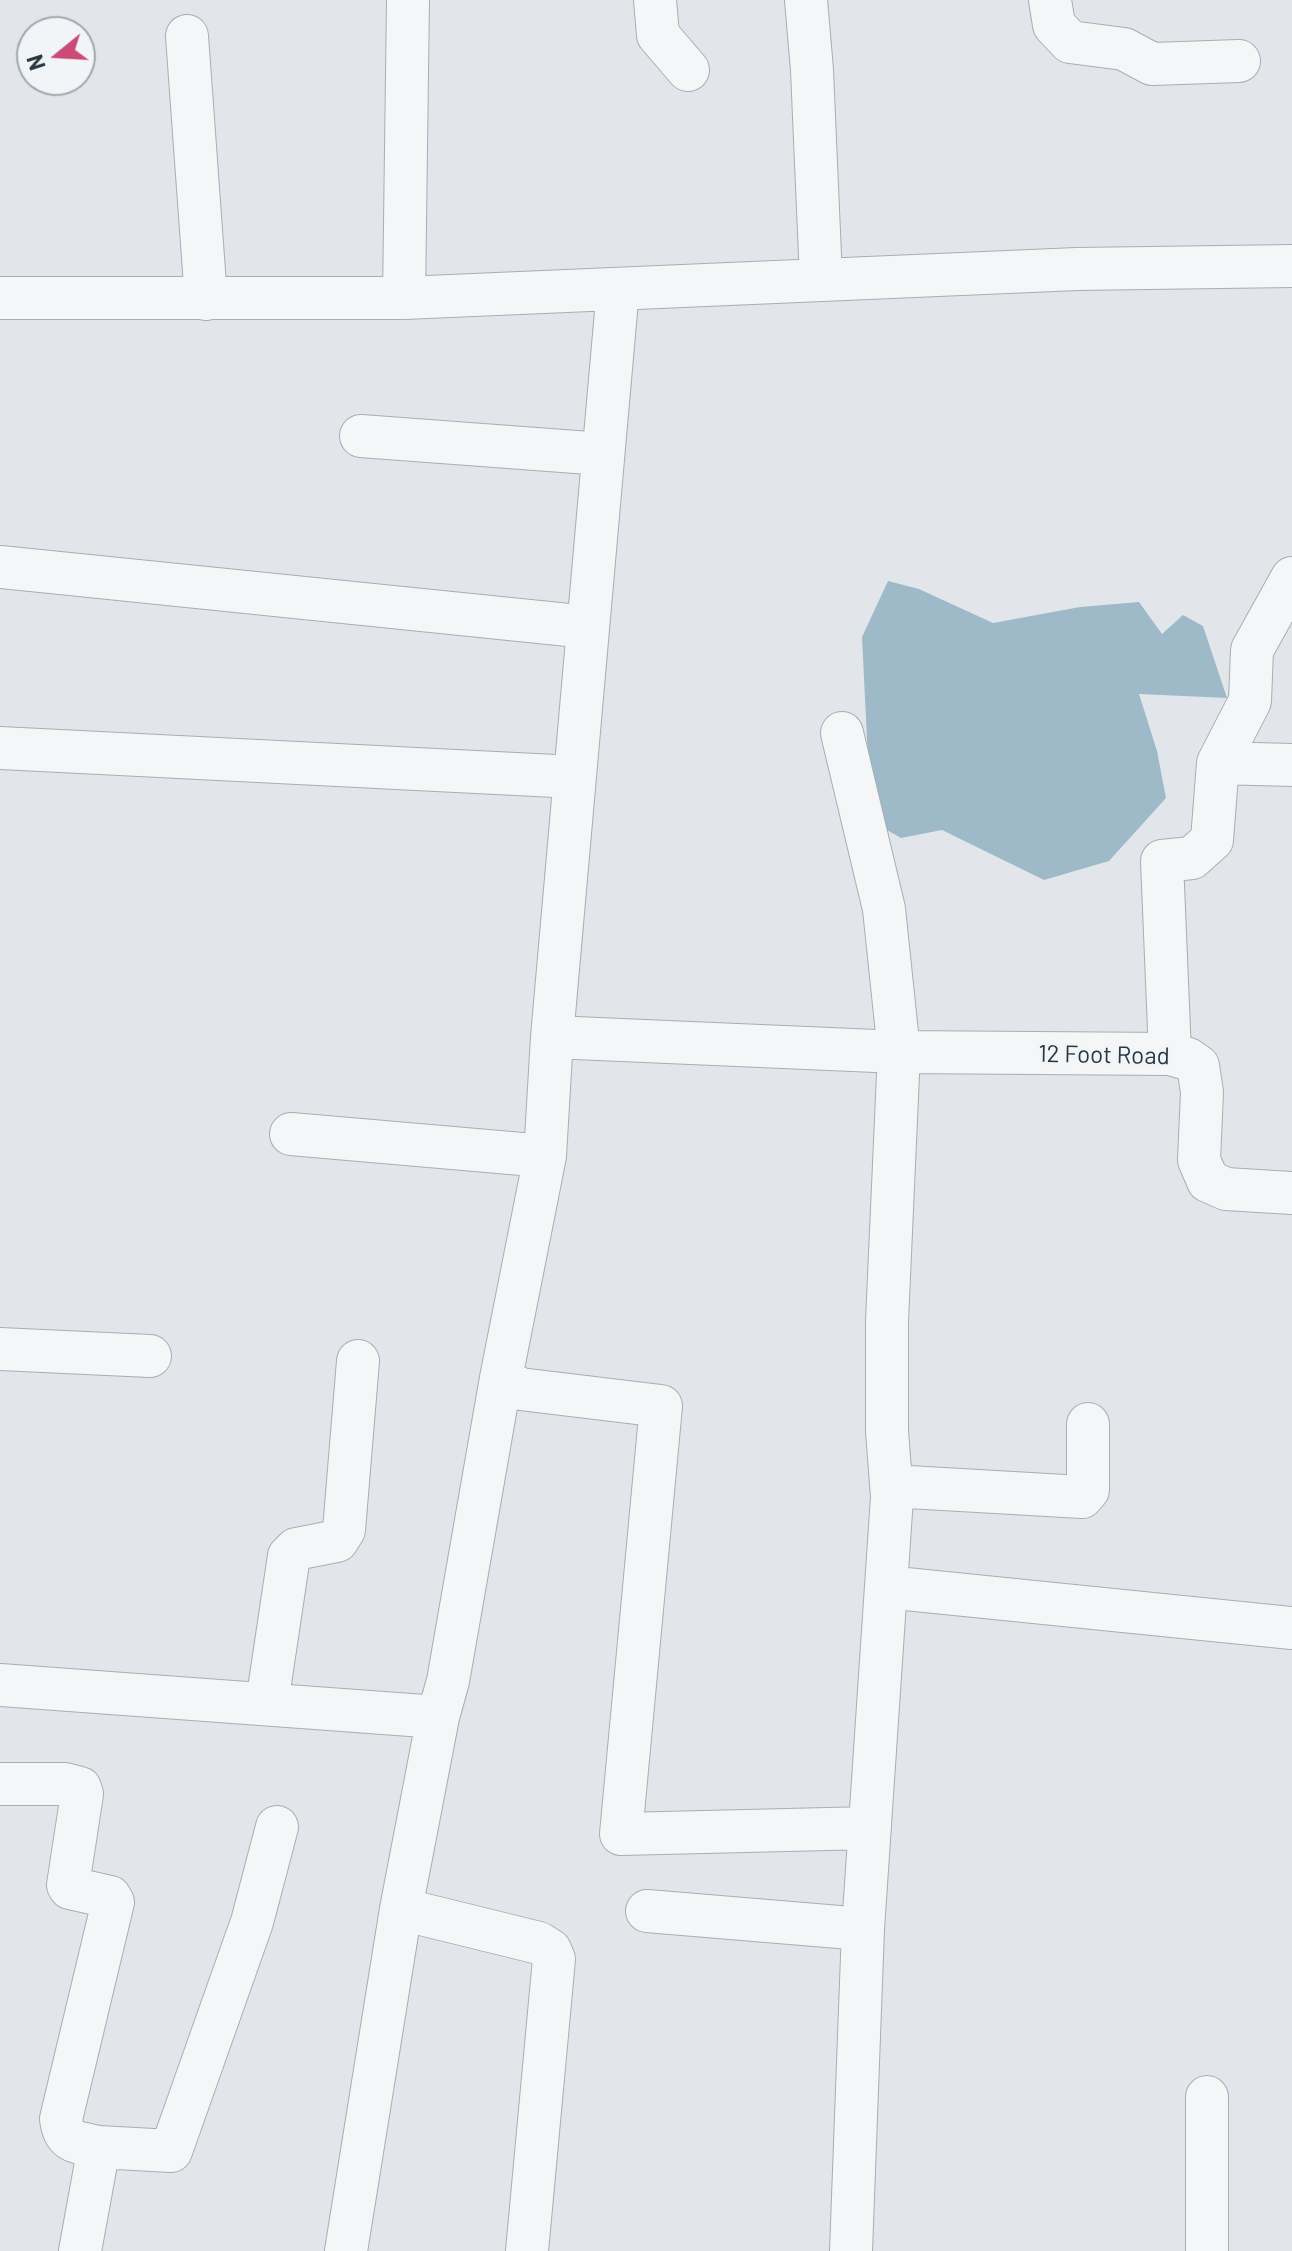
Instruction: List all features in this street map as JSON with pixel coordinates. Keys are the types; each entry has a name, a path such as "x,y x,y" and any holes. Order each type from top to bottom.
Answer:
{"street":[{"path":"404,298 408,0"},
{"path":"655,0 658,35 688,70"},
{"path":"806,0 821,279"},
{"path":"1050,0 1054,25 1070,42 1124,49 1152,64 1239,61"},
{"path":"187,36 206,299"},
{"path":"0,298 404,298 1077,269 1292,266"},
{"path":"346,2251 401,1909 438,1717 451,1666 501,1378 545,1156 552,1037 618,289"},
{"path":"361,436 603,454"},
{"path":"0,567 588,627"},
{"path":"1170,1054 1162,861 1192,858 1212,840 1218,763 1250,701 1252,650 1292,578"},
{"path":"842,733 884,909 899,1052 887,1321 887,1431 891,1486 863,1929 851,2251"},
{"path":"0,748 575,777"},
{"path":"1218,763 1292,765"},
{"name":"12 Foot Road","path":"552,1037 899,1052 1170,1054 1188,1059 1198,1066 1202,1092 1199,1160 1208,1181 1226,1189 1292,1193"},
{"path":"291,1134 545,1156"},
{"path":"0,1349 150,1356"},
{"path":"267,1703 289,1556 296,1549 337,1541 344,1530 358,1361"},
{"path":"501,1378 520,1389 661,1406 621,1834 870,1828"},
{"path":"891,1486 1082,1497 1088,1490 1088,1424"},
{"path":"886,1587 1292,1628"},
{"path":"0,1685 438,1717"},
{"path":"0,1784 65,1784 80,1788 82,1794 68,1885 110,1897 113,1902 61,2119 62,2132 70,2140 99,2147 171,2151 252,1922 277,1827"},
{"path":"401,1909 539,1943 550,1950 554,1959 527,2251"},
{"path":"647,1911 863,1929"},
{"path":"1207,2097 1207,2251"},
{"path":"80,2251 99,2147"}],"water":[{"path":"888,581 919,589 993,623 1080,607 1139,602 1162,634 1183,615 1203,626 1227,698 1139,694 1157,751 1166,798 1109,861 1044,880 942,830 901,838 871,821 862,637"}]}
